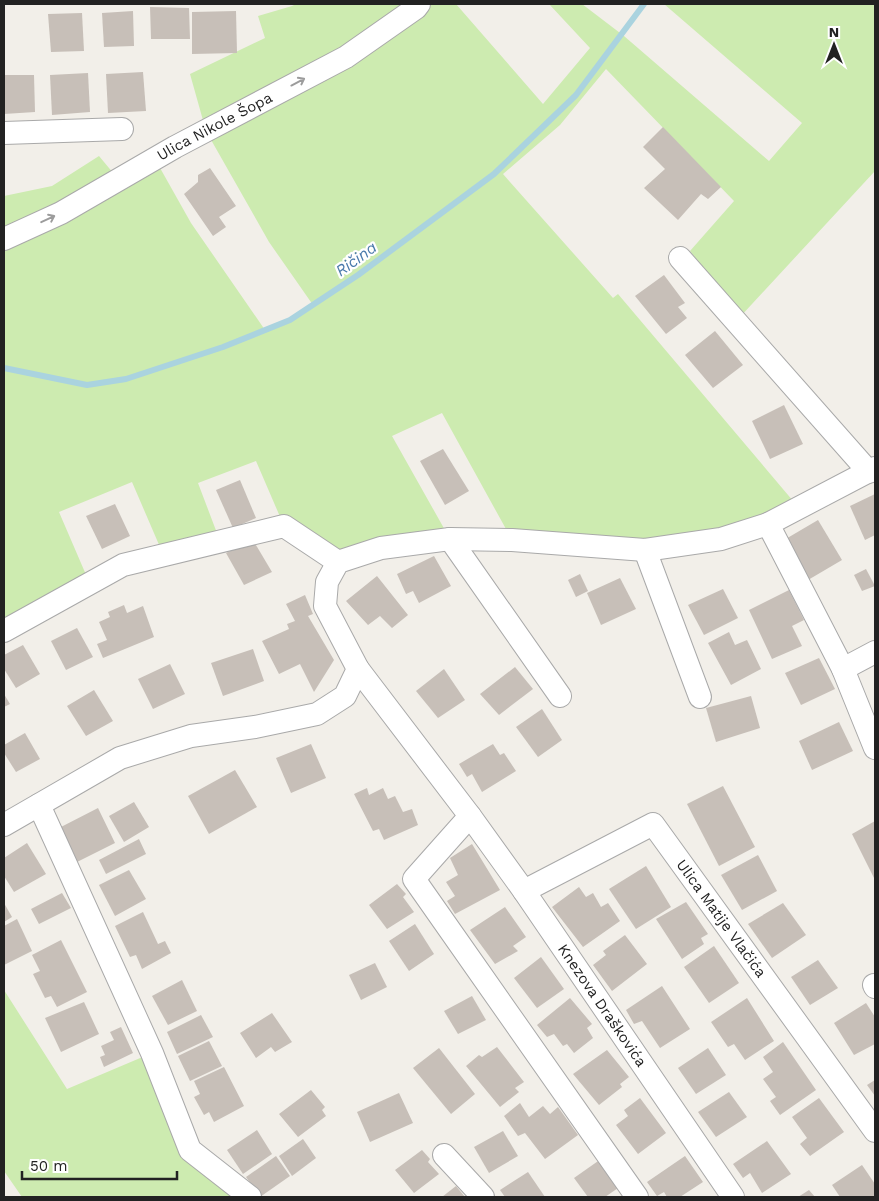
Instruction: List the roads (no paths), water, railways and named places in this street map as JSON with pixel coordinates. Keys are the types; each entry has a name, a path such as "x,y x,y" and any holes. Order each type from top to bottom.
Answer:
{"street":[{"name":"Ulica Nikole Šopa","path":"4,239 61,213 175,147 346,57 419,4"},
{"path":"4,133 122,129"},
{"path":"4,631 123,565 284,526 338,562 381,548 450,539 521,541 645,550 721,539 768,524 872,470 680,258"},
{"path":"768,524 842,669 875,748"},
{"path":"450,539 560,696"},
{"path":"645,550 700,697"},
{"name":"Knezova Draškovića","path":"338,562 327,582 325,606 358,669 524,890 732,1197"},
{"path":"842,669 875,652"},
{"path":"4,825 120,758 191,736 255,727 318,714 345,696 358,669"},
{"path":"39,805 152,1053 190,1150 250,1197"},
{"path":"470,816 414,879 637,1197"},
{"name":"Ulica Matije Vlačića","path":"524,890 653,824 875,1131"},
{"path":"444,1155 483,1197"}],"waterway":[{"name":"Ričina","path":"4,368 87,385 126,379 223,347 290,320 358,275 494,174 576,95 644,4"}]}
